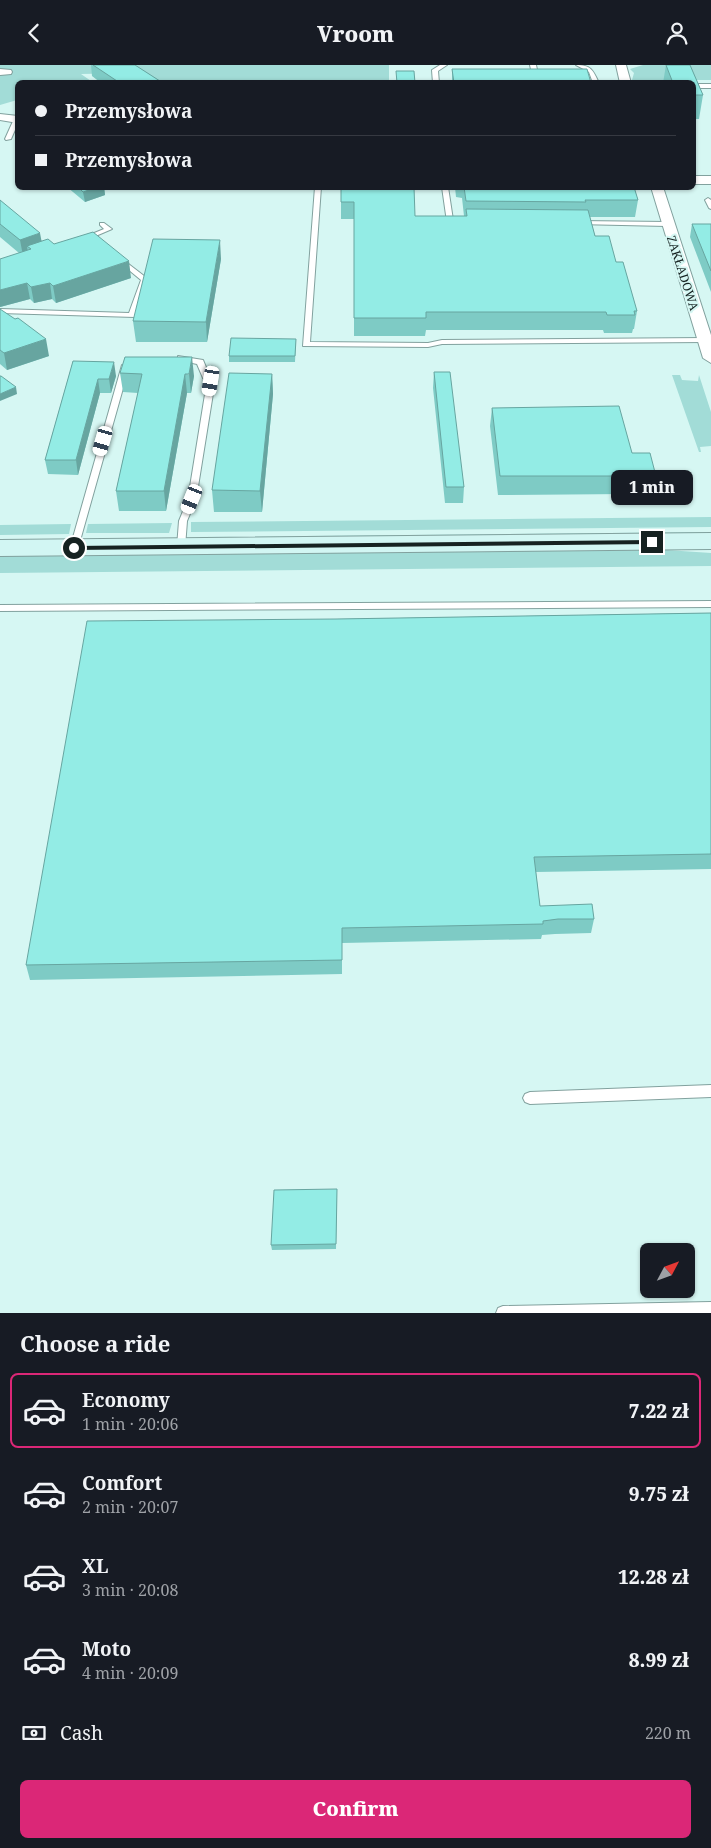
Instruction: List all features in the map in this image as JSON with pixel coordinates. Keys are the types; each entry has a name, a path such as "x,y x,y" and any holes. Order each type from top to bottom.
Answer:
{"street":[{"path":"621,65 625,80"},
{"path":"0,117 15,120"},
{"path":"696,180 711,180"},
{"name":"ZAKŁADOWA","path":"658,190 667,223 707,336 711,358"},
{"path":"0,549 711,541"}],"lane":[{"path":"436,80 435,70 444,65"},
{"path":"533,65 536,80"},
{"path":"579,65 591,71 595,80"},
{"path":"696,86 711,86"},
{"path":"8,139 15,124"},
{"path":"318,190 306,344 428,345 442,342 707,336"},
{"path":"445,190 450,222 460,222"},
{"path":"708,200 711,207"},
{"path":"567,223 667,223"},
{"path":"80,240 109,229 102,224"},
{"path":"89,237 100,245"},
{"path":"0,311 132,315 145,279 115,256"},
{"path":"170,358 187,358 200,363 207,378 211,381 192,499 183,521 181,547"},
{"path":"74,548 125,365 130,361"},
{"path":"0,608 711,603"},
{"path":"530,1098 711,1091"},
{"path":"503,1313 711,1309"}],"shaded area":[{"path":"0,65 389,65 389,80 142,80 132,73 81,74 90,80 15,80 15,101 0,105"},
{"path":"643,65 711,65 711,80 632,80 634,73 630,69"},
{"path":"672,375 680,375 682,380 698,381 699,375 711,412 711,446 700,447 701,452 699,452"},
{"path":"711,517 711,527 191,532 191,522"},
{"path":"172,523 169,533 86,533 88,524"},
{"path":"71,524 69,534 0,535 0,525"},
{"path":"711,532 711,535 194,537"},
{"path":"652,549 711,553 711,566 0,573 0,555"}],"building":[{"path":"93,65 135,65 158,80 116,80"},
{"path":"666,65 690,65 703,95 696,95 696,80 672,80"},
{"path":"452,69 587,69 590,80 454,80"},
{"path":"396,71 414,71 415,80 397,80"},
{"path":"341,190 414,190 415,216 467,216 466,209 588,210 595,236 609,236 616,262 623,262 637,311 634,311 635,315 607,315 606,312 426,312 426,318 354,318 354,202 341,202"},
{"path":"464,190 635,190 638,200 585,200 586,202 466,201"},
{"path":"0,200 40,233 20,240 0,224"},
{"path":"692,224 711,224 711,271"},
{"path":"93,232 129,261 53,286 50,283 31,287 27,283 0,290 0,259 31,249 27,246 48,239 54,244"},
{"path":"153,239 220,240 206,322 133,321"},
{"path":"0,309 15,319 18,318 46,339 4,353 0,350"},
{"path":"231,338 296,339 295,356 229,356"},
{"path":"125,357 192,357 189,374 185,374 164,491 116,491 142,374 120,373"},
{"path":"73,361 114,362 109,379 98,379 76,460 45,460"},
{"path":"434,372 450,372 464,487 446,487"},
{"path":"229,373 272,374 260,491 212,490"},
{"path":"1,376 16,387 0,394"},
{"path":"619,406 632,453 650,453 657,480 631,480 630,476 500,476 492,408"},
{"path":"711,613 711,854 534,857 540,906 592,904 594,919 558,919 543,921 543,924 342,928 342,960 26,965 87,621"},
{"path":"337,1189 336,1244 271,1245 274,1190"}],"route":[{"path":"74,548 652,542"}]}
